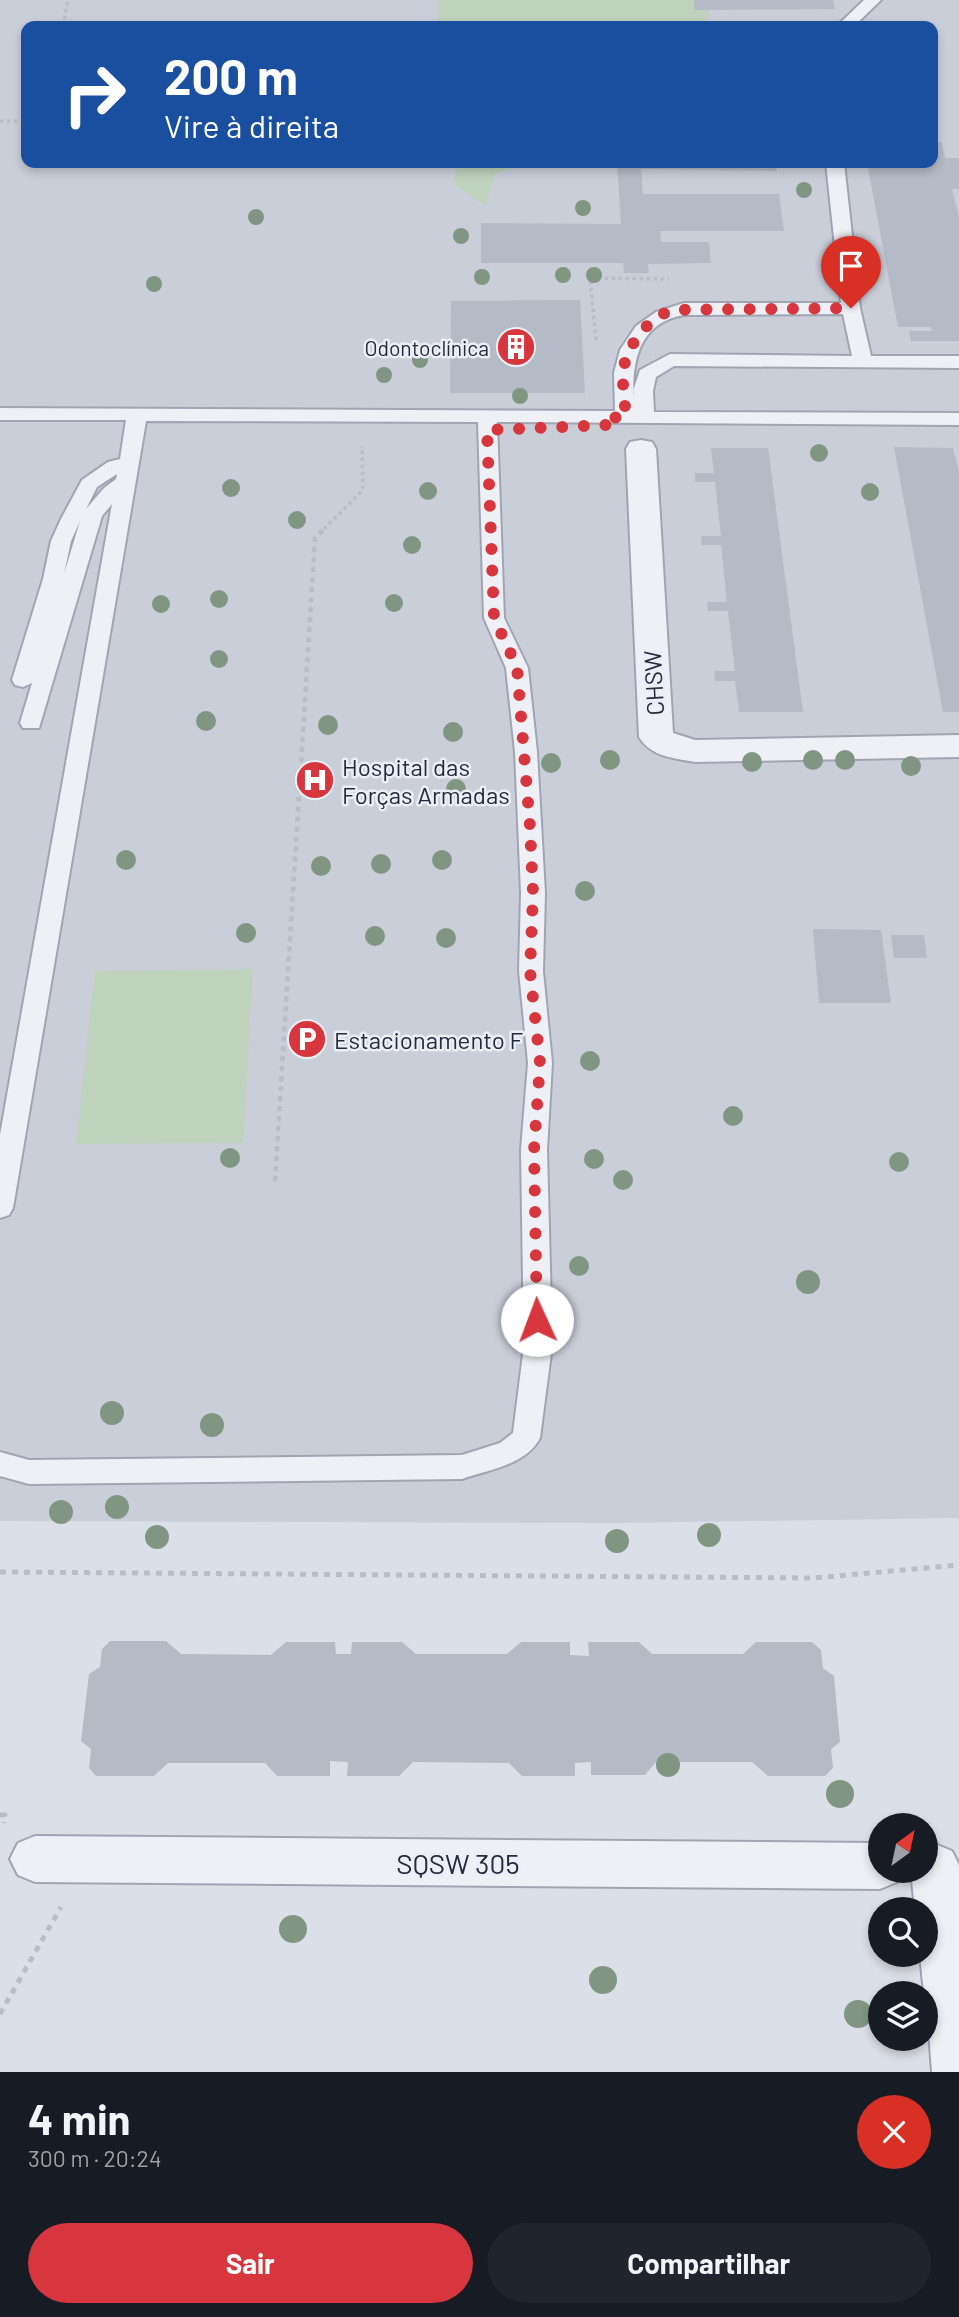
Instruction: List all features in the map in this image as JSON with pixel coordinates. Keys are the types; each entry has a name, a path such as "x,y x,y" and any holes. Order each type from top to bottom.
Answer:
{"street":[{"name":"CHSW","path":"637,429 656,737 667,745 695,751 959,746"},
{"name":"SQSW 305","path":"35,1859 868,1866"},
{"path":"940,1866 958,2072"}],"lane":[{"path":"850,21 873,0"},
{"path":"836,168 851,308 863,362"},
{"path":"637,429 623,372 629,352 646,326 661,314 684,309 851,308"},
{"path":"637,429 647,374 670,360 959,362"},
{"path":"0,414 487,415 637,429 959,419"},
{"path":"0,1208 137,415"},
{"path":"0,1464 29,1472 462,1467 510,1451 526,1438 538,1346 534,1150 540,1063 530,971 533,893 522,699 517,667 494,618 487,415"},
{"path":"23,680 53,579 61,541 71,519 89,484 115,466 127,472"},
{"path":"31,723 92,515 127,472"}],"path":[{"path":"64,21 68,0"},
{"path":"0,121 21,121"},
{"path":"275,1181 316,538 363,490 361,439"},
{"path":"0,1572 814,1578 959,1565"},
{"path":"0,2014 87,1860"}],"shaded area":[{"name":"Hospital das Forças Armadas","path":"0,0 959,0 959,1518 619,1523 0,1521"}],"green space":[{"path":"438,0 702,0 710,15 706,21 437,21"},
{"path":"458,168 512,168 495,174 486,206 452,183"},
{"path":"253,969 243,1143 76,1144 95,971"}],"building":[{"path":"694,0 833,0 835,9 695,10"},
{"path":"938,142 942,142 945,158 959,158 959,189 952,189 959,218 959,341 911,341 909,331 932,331 931,327 898,327 868,168 938,168"},
{"path":"617,168 776,168 777,171 641,169 643,194 779,194 784,231 660,231 661,242 709,242 711,263 648,264 649,273 624,273 623,263 481,263 481,223 621,224"},
{"name":"Odontoclínica","path":"580,300 585,393 450,393 451,301"},
{"path":"894,447 953,448 959,473 959,712 943,712"},
{"path":"711,448 768,448 803,712 739,712 735,681 715,681 714,671 735,671 728,611 708,611 707,602 727,602 721,545 702,545 701,536 721,536 715,482 695,482 695,473 714,473"},
{"path":"813,929 881,930 891,1003 819,1003"},
{"path":"891,935 924,935 927,958 894,958"},
{"path":"110,1641 166,1641 181,1654 271,1655 286,1642 335,1642 336,1654 351,1654 352,1642 402,1642 416,1654 507,1654 521,1642 570,1642 570,1655 589,1656 588,1642 639,1642 652,1654 743,1654 756,1642 812,1642 821,1650 823,1668 834,1676 840,1742 831,1749 833,1768 825,1776 768,1776 752,1762 656,1762 645,1775 591,1775 591,1762 575,1763 575,1776 522,1776 509,1763 413,1762 399,1776 347,1776 348,1762 330,1761 330,1776 277,1776 265,1763 168,1763 154,1776 96,1776 89,1768 91,1749 81,1741 89,1674 100,1667 102,1649"}],"place":[{"name":"Odontoclínica","path":"516,347"},
{"name":"Hospital das Forças Armadas","path":"315,780"},
{"name":"Estacionamento F","path":"307,1039"}],"route":[{"path":"537,1320 534,1150 540,1063 530,971 533,893 526,752 517,667 494,618 487,430 608,425 605,417 625,418 623,372 629,352 654,318 672,310 851,308"}]}
